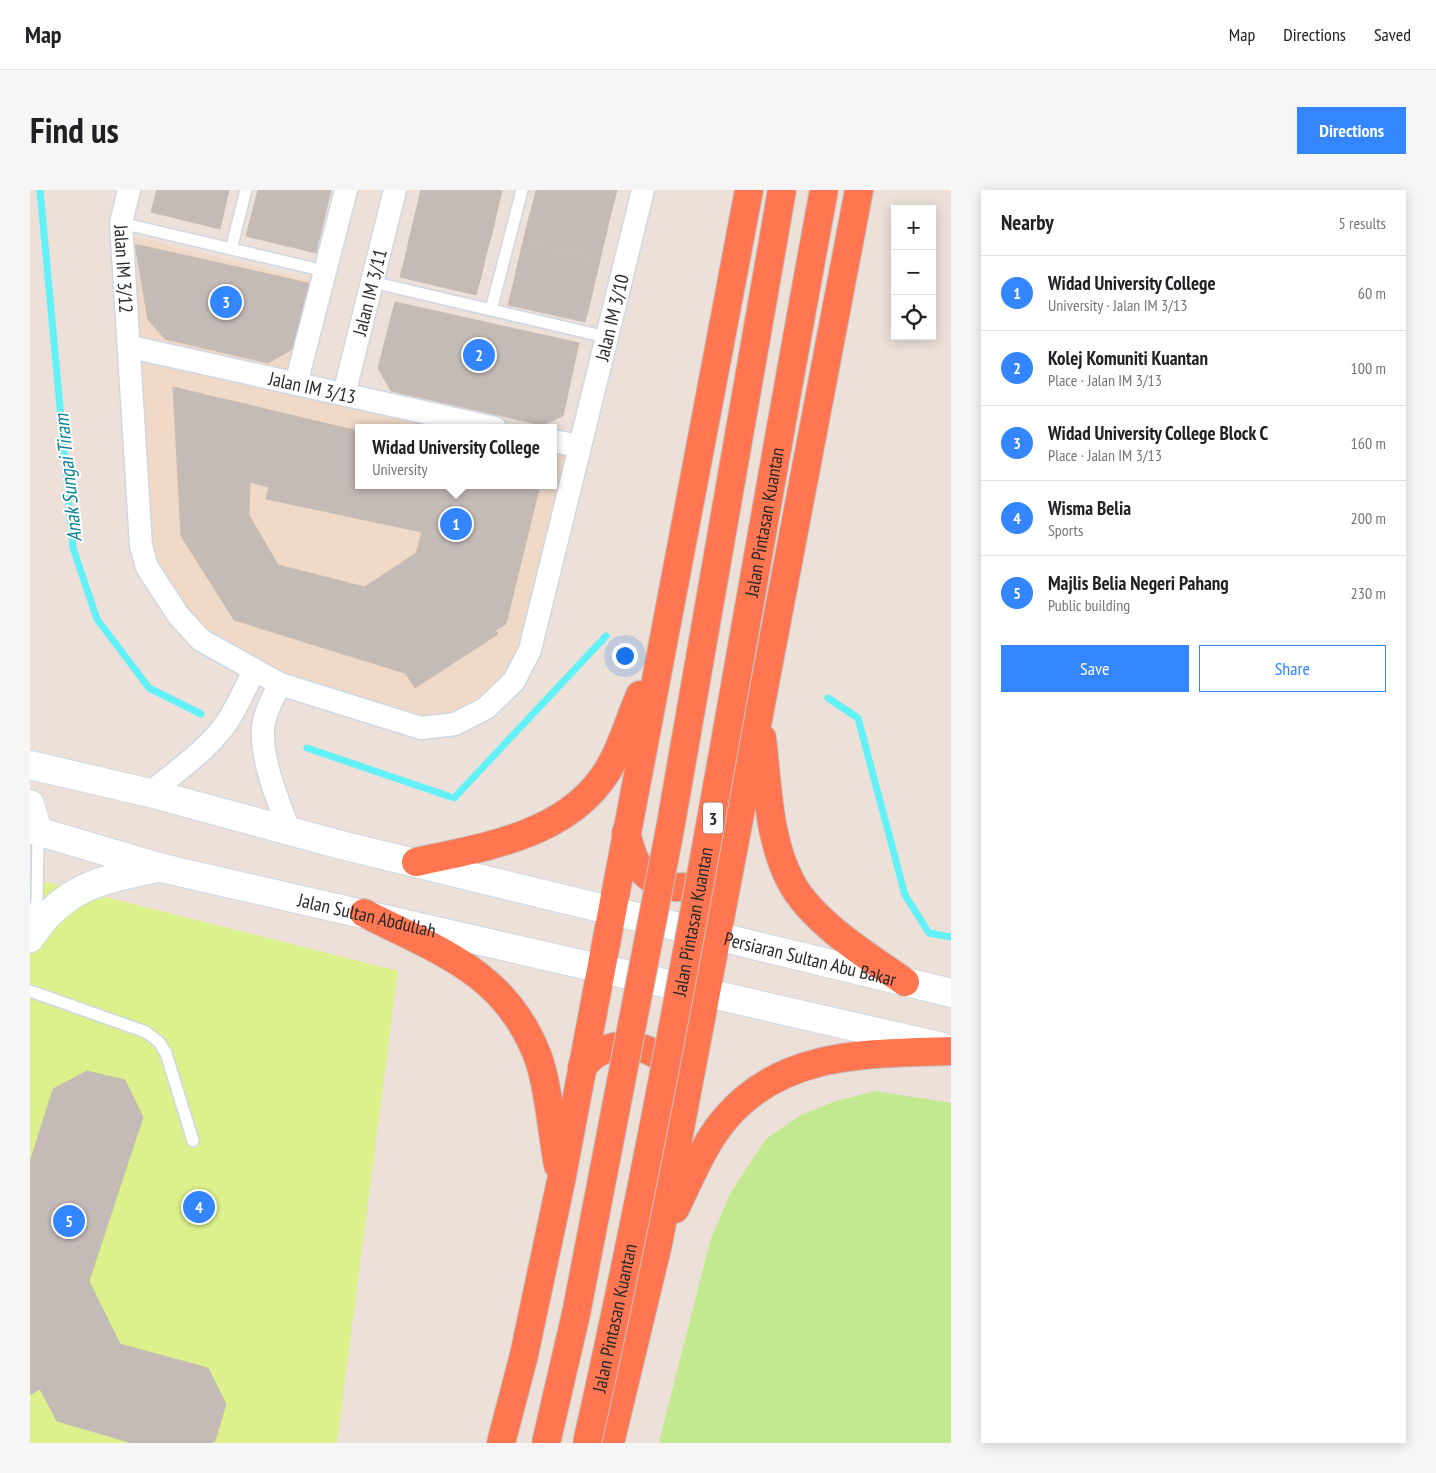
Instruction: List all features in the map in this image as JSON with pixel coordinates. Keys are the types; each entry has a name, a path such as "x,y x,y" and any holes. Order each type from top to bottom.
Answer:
{"highway":[{"path":"501,1443 524,1355 561,1181 662,637 749,190"},
{"name":"Jalan Pintasan Kuantan","path":"546,1443 576,1314 670,829 782,190"},
{"name":"Jalan Pintasan Kuantan","path":"587,1443 616,1318 707,850 824,190"},
{"path":"610,1443 658,1244 859,190"},
{"path":"416,862 517,837 548,825 591,793 614,760 662,637"},
{"path":"759,712 776,843 792,883 806,903 848,942 905,982"},
{"path":"626,833 635,860 655,883 683,888 710,880 721,871 736,838"},
{"path":"364,913 451,956 474,970 503,996 523,1025 539,1061 561,1181"},
{"path":"582,1067 595,1054 613,1047 633,1045 652,1051 667,1062 678,1078 686,1097"},
{"path":"658,1244 706,1146 725,1119 754,1092 788,1071 832,1058 951,1050"}],"main road":[{"path":"30,765 150,793 289,831 611,910"},
{"path":"30,804 34,830"},
{"name":"Jalan Sultan Abdullah","path":"34,830 162,868 706,992"},
{"path":"30,938 42,920 58,903 74,894 109,879 162,868"},
{"name":"Persiaran Sultan Abu Bakar","path":"611,910 951,993"},
{"path":"706,992 951,1050"}],"street":[{"name":"Jalan IM 3/12","path":"129,190 122,223 131,348 141,546 147,567 178,615 201,640 280,684"},
{"path":"296,384 346,190"},
{"name":"Jalan IM 3/11","path":"344,394 395,190"},
{"name":"Jalan IM 3/10","path":"280,684 421,728 455,724 486,708 514,681 530,650 643,190"},
{"name":"Jalan IM 3/13","path":"131,348 477,424"},
{"path":"557,442 579,446"},
{"path":"150,793 203,750 224,726 241,699 254,670"},
{"path":"280,684 263,726 268,767 289,831"}],"lane":[{"path":"231,249 246,190"},
{"path":"491,310 522,190"},
{"path":"122,223 325,271"},
{"path":"372,282 606,337"},
{"path":"30,931 37,901 34,830"},
{"path":"30,991 146,1032 159,1042 166,1053 194,1141"}],"shaded area":[{"path":"110,230 321,283 295,386 465,424 355,424 355,489 557,489 557,444 574,448 528,652 453,726 251,672 198,652 180,633 139,548"}],"green space":[{"path":"30,878 398,971 337,1443 30,1443"},
{"path":"875,1091 951,1103 951,1443 659,1443 710,1241 731,1192 766,1139 801,1115 836,1101"}],"building":[{"path":"157,190 229,190 220,229 151,212"},
{"path":"258,190 331,190 316,253 246,236"},
{"path":"421,190 502,191 497,212 420,194"},
{"path":"536,190 617,190 610,217 534,200"},
{"path":"420,194 497,212 492,233 415,215"},
{"path":"534,200 610,217 605,239 528,221"},
{"path":"415,215 492,233 486,255 410,236"},
{"path":"528,221 605,239 600,260 523,242"},
{"path":"410,236 486,255 481,277 405,258"},
{"path":"523,242 600,260 595,281 518,263"},
{"path":"135,244 312,284 296,347 268,363 165,339 148,320"},
{"path":"405,258 481,277 476,295 400,277"},
{"path":"518,263 595,281 590,303 513,285"},
{"path":"513,285 590,303 585,322 508,305"},
{"path":"395,302 579,343 563,416 544,424 391,391 378,368"},
{"path":"173,387 355,430 355,489 539,489 506,624 417,677 234,620 181,536","holes":["250,482 269,487 266,499 422,532 404,597 278,565 249,515"]},
{"path":"436,540 498,634 415,688 354,594"},
{"path":"87,1071 125,1080 143,1117 89,1281 120,1344 208,1368 226,1404 215,1441 211,1443 132,1443 57,1421 40,1389 30,1395 30,1162 53,1089"}],"waterway":[{"name":"Anak Sungai Tiram","path":"40,190 73,548 97,619 149,688 201,714"},
{"path":"307,748 454,798 606,636"},
{"path":"828,698 858,718 905,895 929,933 951,937"}],"place":[{"name":"Widad University College Block C","path":"226,302"},
{"name":"Kolej Komuniti Kuantan","path":"479,355"},
{"name":"Widad University College","path":"456,524"},
{"name":"Wisma Belia","path":"199,1207"},
{"name":"Majlis Belia Negeri Pahang","path":"69,1221"}]}
